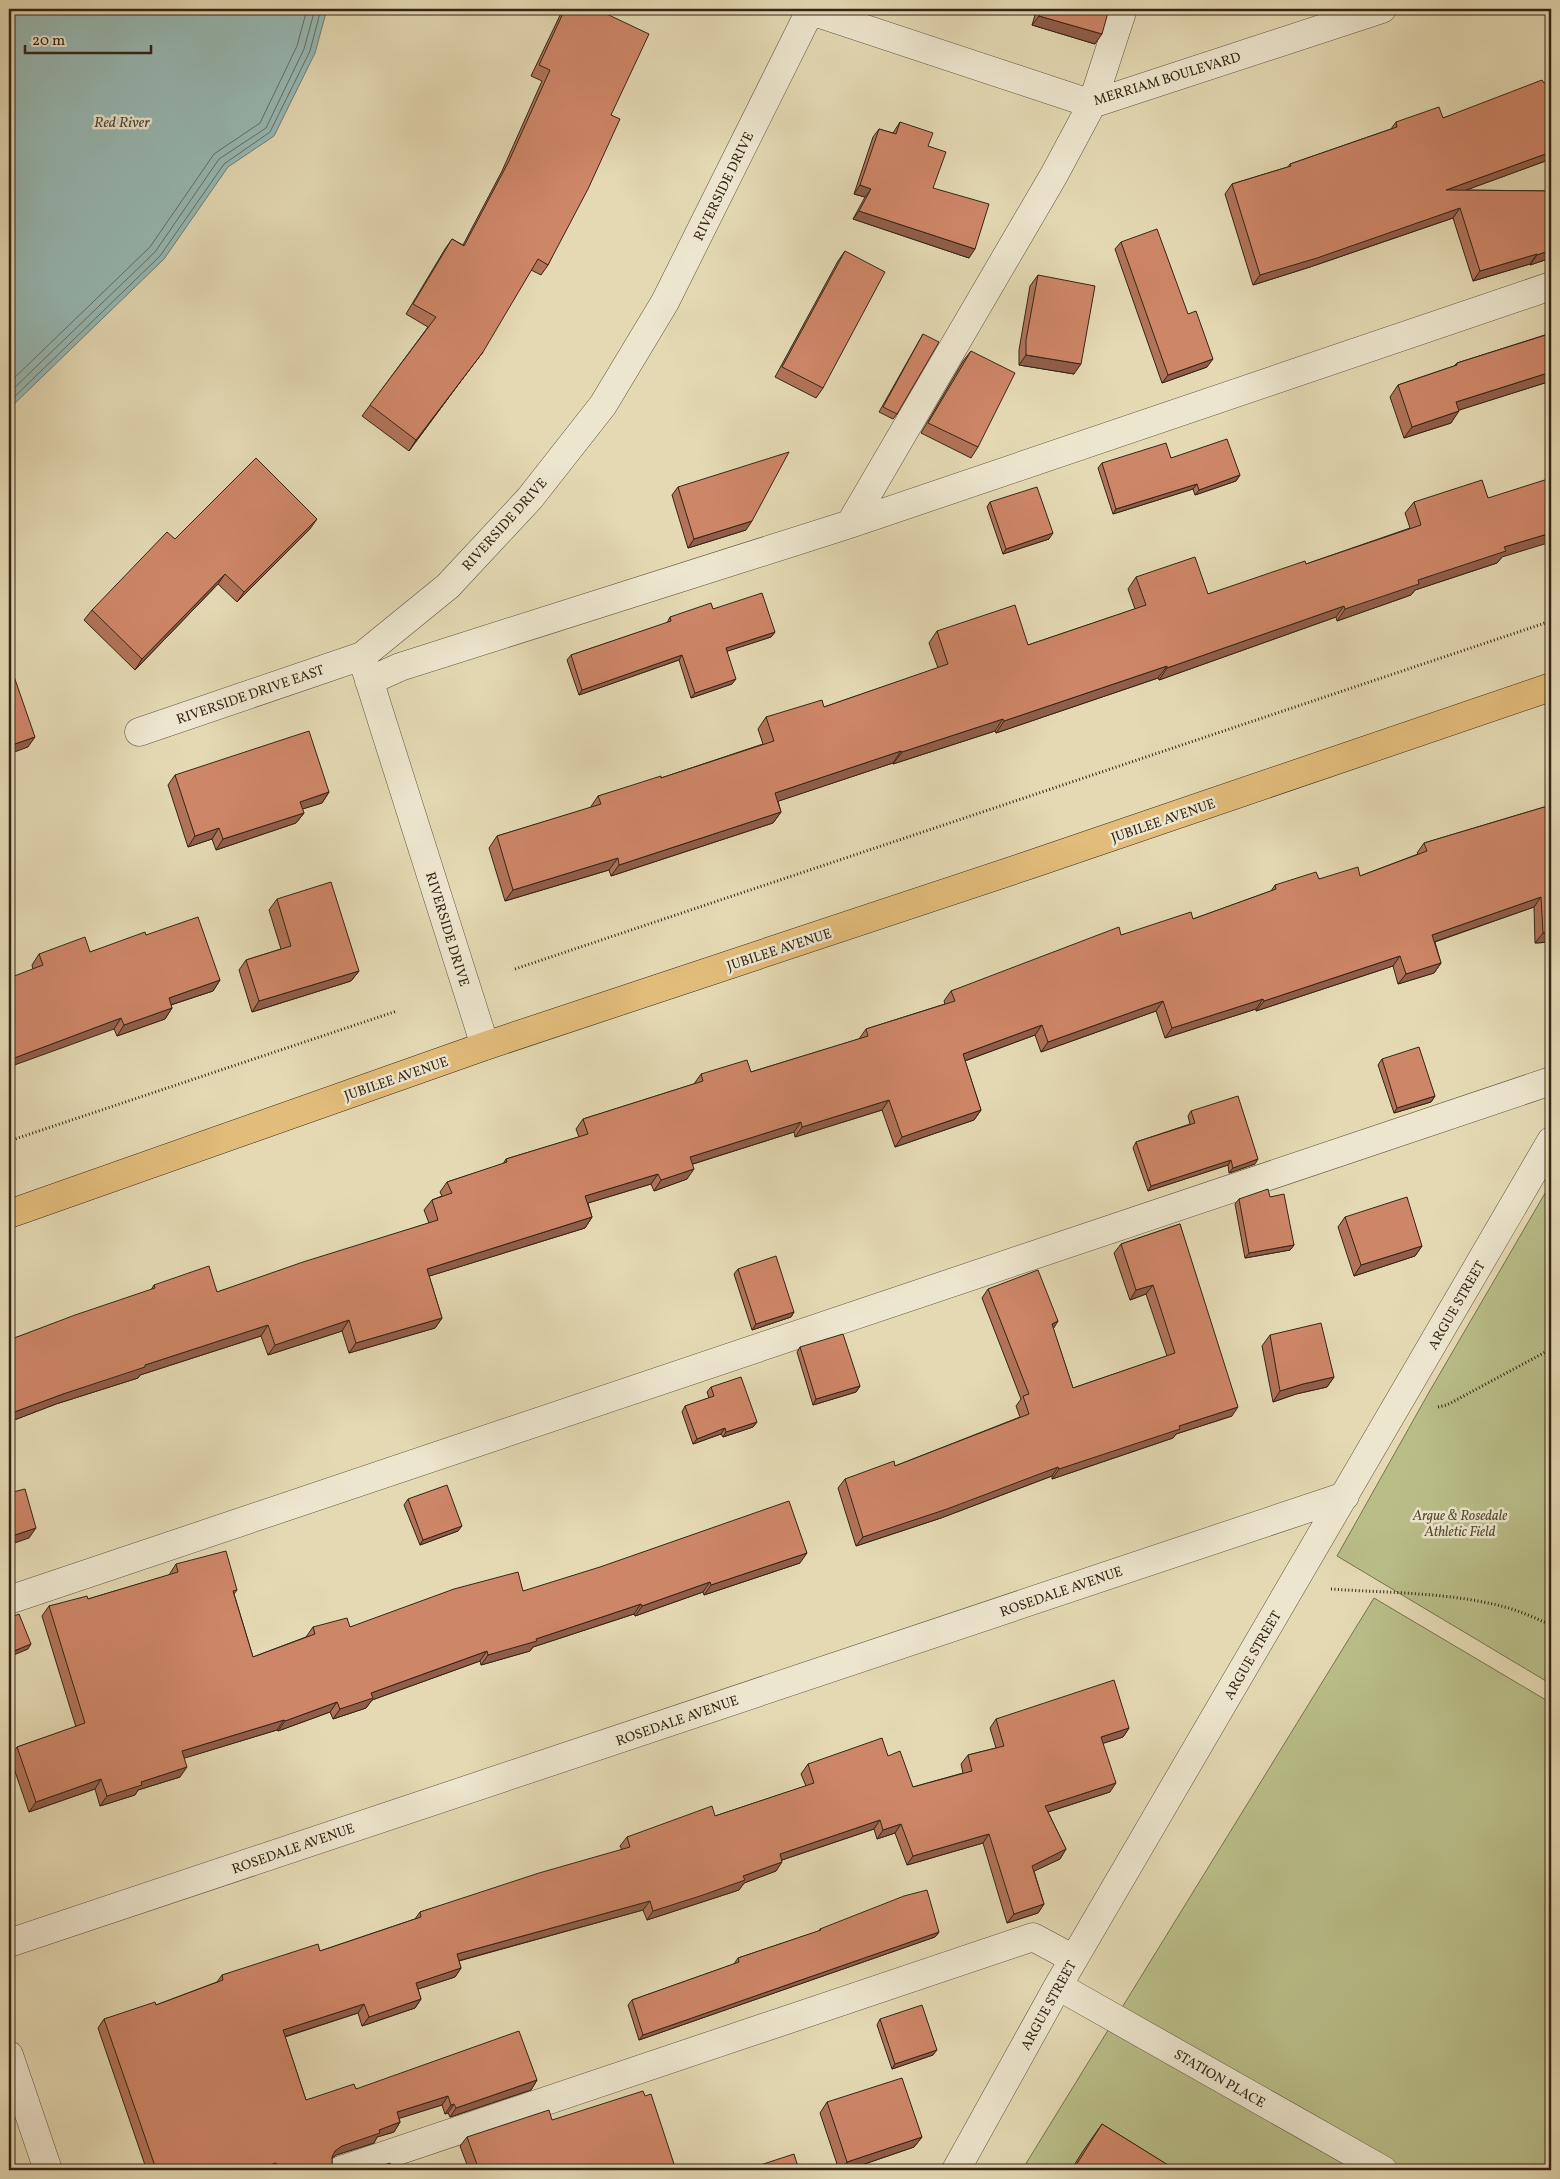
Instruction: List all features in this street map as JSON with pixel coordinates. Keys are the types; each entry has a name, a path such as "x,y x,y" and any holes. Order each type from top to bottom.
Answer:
{"main road":[{"name":"JUBILEE AVENUE","path":"9,1214 485,1046 1029,865 1551,687"}],"street":[{"path":"850,524 1054,175 1092,104 1123,9"},
{"name":"MERRIAM BOULEVARD","path":"811,10 1092,104 1382,9"},
{"name":"RIVERSIDE DRIVE","path":"485,1046 366,669 448,586 530,498 603,405 665,302 811,10"},
{"path":"366,669 400,667 850,524 1551,286"},
{"name":"RIVERSIDE DRIVE EAST","path":"139,732 366,669"},
{"path":"9,1600 1551,1081"},
{"name":"ARGUE STREET","path":"956,2170 1058,1986 1551,1141"},
{"name":"ROSEDALE AVENUE","path":"9,1943 1345,1496"},
{"path":"341,2170 1033,1937 1074,1959"},
{"name":"STATION PLACE","path":"1058,1986 1382,2170"},
{"path":"9,2055 48,2170"}],"path":[{"path":"515,969 1551,622"},
{"path":"9,1142 397,1011"},
{"path":"1391,1416 1448,1405 1551,1349"},
{"path":"1291,1587 1421,1594 1473,1600 1501,1606 1551,1625"}],"green space":[{"name":"Argue & Rosedale Athletic Field","path":"1551,1183 1551,1684 1337,1556 1428,1394"},
{"path":"1374,1598 1551,1703 1551,2170 1022,2170"}],"water":[{"name":"Red River","path":"9,9 327,9 315,53 274,136 228,167 164,259 9,409"}],"building":[{"path":"565,9 596,9 649,34 611,115 620,119 588,189 548,265 538,259 483,352 416,440 370,405 436,317 413,304 452,239 464,246 509,161 550,70 539,65"},
{"path":"1041,9 1109,9 1102,34 1039,16"},
{"path":"1542,80 1544,83 1551,81 1551,152 1446,190 1551,191 1551,250 1480,271 1460,208 1317,258 1260,275 1232,184 1291,166 1290,164 1397,127 1396,122 1439,107 1443,118"},
{"path":"900,122 933,133 928,146 946,152 933,188 989,204 975,249 859,211 871,189 860,185 879,129 896,134"},
{"path":"1157,229 1188,314 1196,311 1213,359 1168,375 1121,242"},
{"path":"845,251 885,272 823,388 782,367"},
{"path":"1038,275 1095,286 1081,364 1026,355 1026,340"},
{"path":"1551,330 1551,372 1456,402 1459,411 1412,427 1398,385 1457,365 1457,363 1549,334 1548,331"},
{"path":"923,334 939,342 897,414 883,407"},
{"path":"971,351 1015,373 978,447 928,423"},
{"path":"1227,439 1240,475 1199,490 1197,484 1116,509 1102,463 1166,443 1171,458"},
{"path":"789,452 752,521 694,539 678,487"},
{"path":"256,458 317,519 244,592 225,574 142,659 92,610 167,532 175,539"},
{"path":"1551,478 1551,533 1504,547 1506,551 1418,580 1419,584 1345,609 1344,606 1167,668 1167,666 1004,721 1003,719 901,751 775,793 781,812 619,865 618,858 513,890 497,836 601,804 598,796 661,776 661,778 774,741 766,717 822,700 824,707 948,664 937,631 1015,605 1028,645 1146,605 1136,577 1195,557 1208,594 1305,561 1306,564 1421,525 1414,502 1482,480 1488,498"},
{"path":"1037,487 1053,533 1006,549 990,502"},
{"path":"762,593 775,632 726,648 736,679 695,693 682,655 582,690 571,655 671,621 670,617 711,603 713,609"},
{"path":"9,662 35,737 9,746"},
{"path":"309,731 329,792 300,802 304,813 223,839 219,828 195,836 175,775"},
{"path":"1551,805 1551,932 1543,933 1541,897 1432,935 1441,963 1406,974 1400,956 1264,1001 1263,999 1172,1028 1163,1001 1048,1042 1042,1025 963,1054 981,1110 902,1137 889,1100 802,1127 801,1122 690,1157 694,1169 661,1180 658,1174 585,1196 592,1217 427,1269 442,1318 356,1343 349,1320 275,1345 268,1325 145,1365 145,1367 9,1414 9,1340 155,1288 154,1285 209,1266 217,1292 303,1262 438,1220 432,1200 452,1193 447,1182 507,1162 506,1159 588,1134 583,1119 703,1081 701,1074 747,1060 751,1072 868,1036 866,1029 955,1001 951,991 1119,927 1121,935 1191,912 1193,919 1276,889 1275,885 1316,872 1319,879 1358,867 1360,876 1427,851 1424,843"},
{"path":"331,882 359,971 259,1001 246,960 291,946 277,899"},
{"path":"198,917 220,980 169,998 172,1008 124,1025 121,1018 9,1060 9,978 43,965 39,954 85,937 90,952 145,932 146,935"},
{"path":"1419,1047 1435,1096 1397,1108 1382,1059"},
{"path":"1238,1096 1258,1159 1233,1168 1231,1160 1151,1186 1136,1142 1195,1123 1191,1111"},
{"path":"1268,1189 1270,1197 1284,1194 1294,1245 1249,1253 1239,1199"},
{"path":"1407,1197 1422,1246 1361,1265 1345,1217"},
{"path":"1180,1224 1238,1407 1179,1426 1180,1429 1059,1469 1058,1467 947,1509 863,1537 845,1479 894,1461 895,1466 1029,1414 1023,1396 1029,1394 988,1289 1038,1270 1058,1321 1052,1324 1073,1388 1175,1353 1153,1285 1136,1290 1121,1244"},
{"path":"776,1256 794,1312 756,1324 738,1269"},
{"path":"1321,1323 1334,1377 1280,1391 1270,1335"},
{"path":"843,1334 860,1386 816,1399 800,1347"},
{"path":"741,1377 757,1422 726,1432 725,1428 697,1439 685,1406 714,1396 711,1387"},
{"path":"447,1485 462,1526 423,1540 408,1499"},
{"path":"25,1489 36,1528 9,1537 9,1493"},
{"path":"789,1501 807,1553 711,1585 710,1582 642,1606 641,1604 536,1639 537,1641 488,1655 487,1651 371,1693 373,1698 340,1709 337,1702 285,1721 182,1751 187,1767 141,1782 142,1785 107,1796 101,1779 36,1802 17,1747 85,1723 49,1606 87,1596 88,1599 178,1572 176,1564 226,1551 237,1590 233,1591 253,1657 315,1634 313,1627 347,1618 350,1627 454,1589 518,1572 523,1591 600,1567"},
{"path":"19,1614 31,1644 9,1653 9,1618"},
{"path":"1114,1680 1129,1728 1101,1737 1116,1783 1045,1806 1066,1849 1032,1866 1044,1904 1014,1914 989,1834 913,1856 901,1824 883,1830 880,1820 780,1854 782,1862 743,1876 745,1880 653,1911 650,1901 457,1954 461,1968 416,1983 421,1999 369,2017 364,2004 283,2030 306,2100 354,2084 356,2089 519,2031 537,2080 456,2108 454,2104 451,2105 448,2096 397,2112 400,2122 379,2130 380,2133 342,2146 335,2151 332,2157 332,2165 335,2170 279,2170 276,2163 253,2170 140,2170 155,2166 104,2019 155,2002 156,2005 223,1980 222,1975 318,1944 320,1951 421,1917 420,1912 539,1873 630,1847 627,1837 712,1806 715,1816 814,1783 808,1764 882,1738 888,1756 900,1751 913,1787 972,1771 968,1755 1004,1746 996,1719"},
{"path":"927,1890 939,1932 643,2035 632,2000 739,1962 738,1958 821,1930 904,1896"},
{"path":"922,2005 937,2050 895,2064 880,2019"},
{"path":"902,2078 922,2137 847,2162 827,2102"},
{"path":"643,2091 645,2096 651,2094 676,2170 479,2170 467,2137 549,2110 552,2120"},
{"path":"1102,2124 1176,2170 1073,2170"},
{"path":"794,2154 799,2170 745,2170"},
{"path":"390,2163 392,2170 369,2170"}]}
